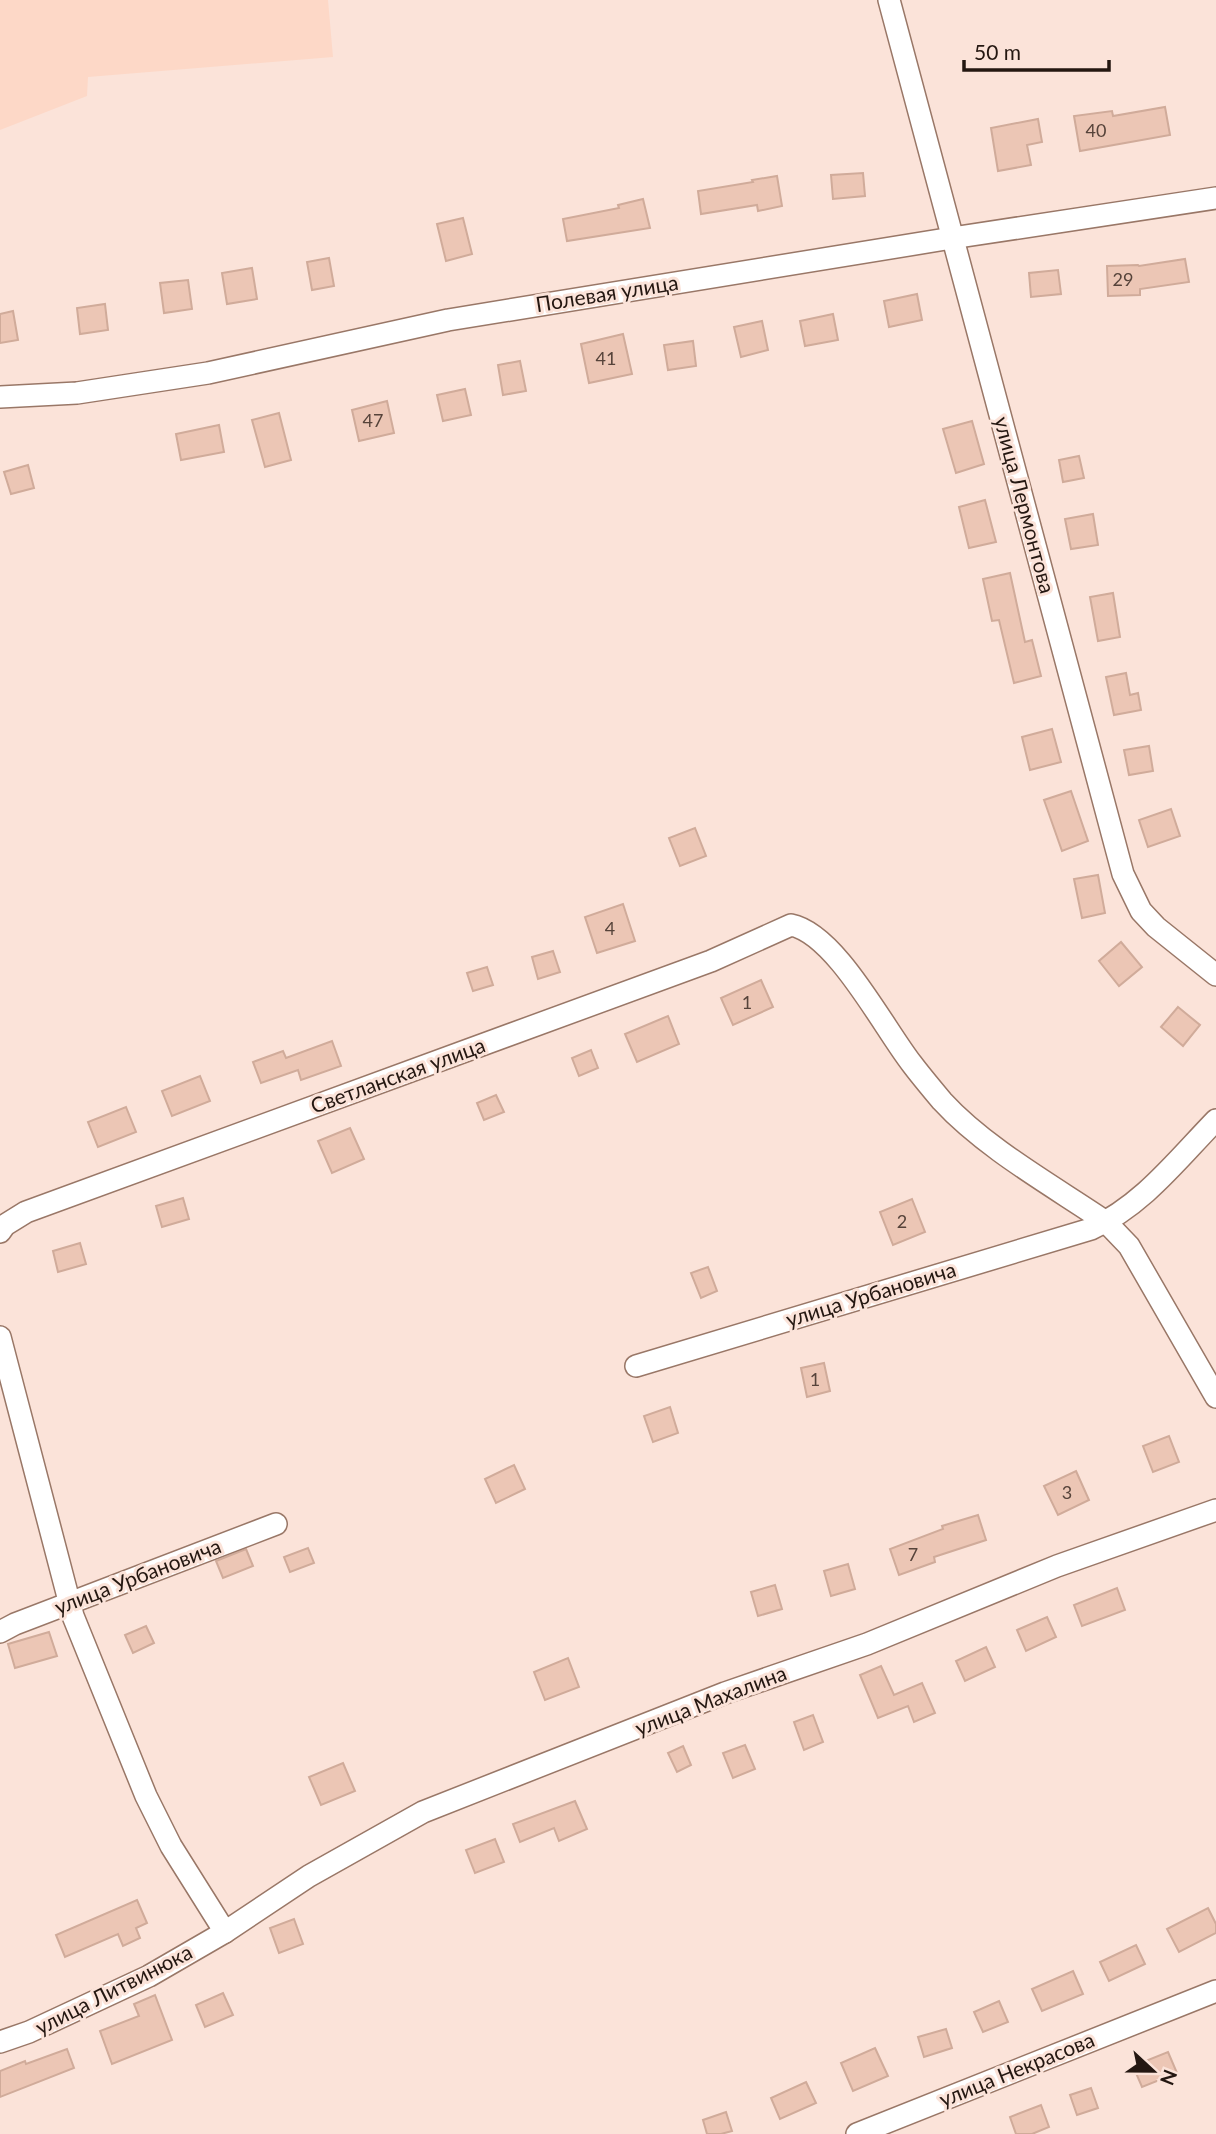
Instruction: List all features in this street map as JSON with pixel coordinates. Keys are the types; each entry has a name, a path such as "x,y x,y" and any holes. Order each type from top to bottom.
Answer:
{"street":[{"name":"улица Лермонтова","path":"889,0 1123,874 1141,911 1156,927 1216,975"},
{"name":"Полевая улица","path":"0,397 77,393 208,373 448,320 1216,198"},
{"name":"Светланская улица","path":"0,1232 5,1225 26,1212 711,961 791,925 799,926 815,935 831,952 943,1103 1006,1154 1106,1222"},
{"name":"улица Урбановича","path":"636,1366 1091,1229 1106,1222 1155,1185 1216,1120"},
{"path":"1106,1222 1129,1246 1216,1396"},
{"path":"0,1337 70,1604 103,1692 146,1796 171,1846 225,1932"},
{"name":"улица Махалина","path":"225,1932 309,1876 423,1812 725,1693 867,1644 1057,1566 1216,1510"},
{"name":"улица Урбановича","path":"0,1632 276,1524"},
{"name":"улица Литвинюка","path":"0,2042 29,2032 149,1976 225,1932"},
{"name":"улица Некрасова","path":"857,2134 1216,1991"}],"shaded area":[{"path":"0,0 328,0 333,57 88,77 87,96 0,130"}],"building":[{"path":"1165,107 1170,135 1080,151 1074,116 1112,111 1113,116"},
{"path":"1038,119 1042,142 1027,145 1031,165 998,171 991,128"},
{"path":"863,173 865,196 833,199 831,175"},
{"path":"777,176 782,206 758,211 757,205 701,214 698,191"},
{"path":"643,199 650,228 567,241 563,219 619,208 618,205"},
{"path":"463,218 472,254 446,261 437,224"},
{"path":"329,258 334,286 312,290 307,262"},
{"path":"1185,259 1189,282 1140,289 1140,295 1108,296 1107,266 1139,266"},
{"path":"252,268 257,299 227,304 222,273"},
{"path":"1058,270 1061,294 1031,297 1029,273"},
{"path":"188,280 192,309 164,313 160,283"},
{"path":"917,294 922,320 889,327 884,301"},
{"path":"105,304 108,330 80,334 77,308"},
{"path":"13,311 18,340 0,343 0,314"},
{"path":"833,314 838,340 805,346 800,321"},
{"path":"762,321 768,350 741,357 734,327"},
{"path":"623,334 632,374 589,383 581,344"},
{"path":"693,341 696,366 668,370 664,345"},
{"path":"520,361 526,391 503,395 498,365"},
{"path":"465,389 471,415 443,421 437,395"},
{"path":"387,401 394,433 359,441 352,410"},
{"path":"279,413 291,460 265,467 252,420"},
{"path":"972,421 984,464 956,473 943,429"},
{"path":"219,425 224,452 181,460 176,434"},
{"path":"1079,456 1084,478 1063,482 1059,460"},
{"path":"28,465 34,488 11,494 4,472"},
{"path":"985,500 996,542 969,548 959,507"},
{"path":"1093,514 1098,545 1071,549 1065,519"},
{"path":"1010,573 1025,642 1032,640 1041,676 1014,683 999,620 992,621 983,579"},
{"path":"1113,593 1120,637 1098,641 1090,597"},
{"path":"1126,673 1130,695 1138,693 1141,710 1114,715 1106,677"},
{"path":"1052,729 1061,762 1030,770 1022,737"},
{"path":"1149,746 1153,771 1129,775 1124,750"},
{"path":"1071,791 1088,841 1062,851 1044,800"},
{"path":"1171,809 1180,836 1148,847 1139,820"},
{"path":"695,828 706,856 680,866 669,838"},
{"path":"1098,875 1105,913 1082,918 1074,879"},
{"path":"623,904 635,941 597,953 585,917"},
{"path":"1121,942 1142,967 1119,986 1099,961"},
{"path":"553,951 560,972 538,979 532,957"},
{"path":"487,967 493,985 473,991 467,973"},
{"path":"761,980 773,1007 733,1025 721,998"},
{"path":"1178,1007 1200,1025 1183,1046 1161,1027"},
{"path":"668,1016 679,1044 637,1062 625,1034"},
{"path":"332,1041 341,1066 301,1080 298,1070 261,1083 253,1062 283,1051 286,1058"},
{"path":"591,1050 598,1068 579,1076 572,1058"},
{"path":"200,1076 210,1101 172,1116 162,1091"},
{"path":"496,1095 504,1112 484,1120 477,1103"},
{"path":"126,1107 136,1132 98,1147 88,1122"},
{"path":"350,1128 364,1159 332,1173 318,1141"},
{"path":"183,1198 189,1219 162,1227 156,1206"},
{"path":"912,1199 925,1232 893,1245 880,1212"},
{"path":"80,1243 86,1264 58,1272 53,1251"},
{"path":"708,1267 717,1291 701,1298 691,1273"},
{"path":"824,1363 830,1391 807,1397 801,1368"},
{"path":"670,1407 678,1433 653,1442 644,1416"},
{"path":"1169,1436 1179,1462 1153,1472 1143,1446"},
{"path":"514,1465 525,1489 496,1503 485,1479"},
{"path":"1076,1471 1089,1500 1058,1515 1044,1486"},
{"path":"978,1515 986,1540 934,1557 935,1562 899,1575 890,1549 943,1529 942,1526"},
{"path":"308,1548 314,1563 290,1572 284,1557"},
{"path":"246,1549 253,1566 223,1578 216,1561"},
{"path":"848,1564 855,1589 831,1596 824,1571"},
{"path":"775,1585 782,1609 758,1616 751,1592"},
{"path":"1117,1588 1125,1610 1082,1626 1074,1605"},
{"path":"1047,1617 1056,1637 1026,1651 1017,1630"},
{"path":"146,1626 154,1643 133,1653 125,1635"},
{"path":"49,1632 57,1656 15,1668 8,1644"},
{"path":"986,1647 995,1667 965,1681 956,1661"},
{"path":"568,1658 579,1687 545,1700 534,1672"},
{"path":"881,1666 894,1695 922,1683 935,1713 914,1722 908,1706 878,1718 860,1675"},
{"path":"813,1715 823,1742 804,1750 794,1722"},
{"path":"745,1745 755,1769 733,1778 723,1753"},
{"path":"683,1746 691,1765 677,1772 668,1753"},
{"path":"343,1763 355,1791 321,1805 309,1777"},
{"path":"575,1801 587,1829 559,1841 554,1828 520,1842 513,1824"},
{"path":"495,1839 504,1862 475,1873 466,1850"},
{"path":"137,1900 147,1923 136,1928 140,1938 123,1946 118,1934 65,1957 56,1935"},
{"path":"1208,1908 1216,1924 1216,1933 1179,1952 1167,1929"},
{"path":"294,1919 303,1944 279,1953 270,1928"},
{"path":"1136,1945 1145,1964 1109,1981 1100,1962"},
{"path":"1073,1971 1083,1994 1042,2011 1032,1989"},
{"path":"223,1993 233,2015 205,2027 196,2005"},
{"path":"155,1995 172,2040 112,2064 100,2031 139,2016 134,2004"},
{"path":"999,2001 1008,2022 983,2032 974,2012"},
{"path":"946,2029 952,2048 924,2057 918,2037"},
{"path":"875,2048 888,2076 853,2091 841,2063"},
{"path":"67,2049 74,2068 0,2097 0,2071"},
{"path":"1168,2052 1177,2073 1142,2087 1133,2066"},
{"path":"806,2082 816,2103 780,2119 771,2098"},
{"path":"1091,2088 1098,2108 1077,2115 1070,2095"},
{"path":"1041,2105 1049,2127 1032,2134 1016,2134 1010,2117"},
{"path":"726,2112 732,2131 707,2134 703,2120"}]}
